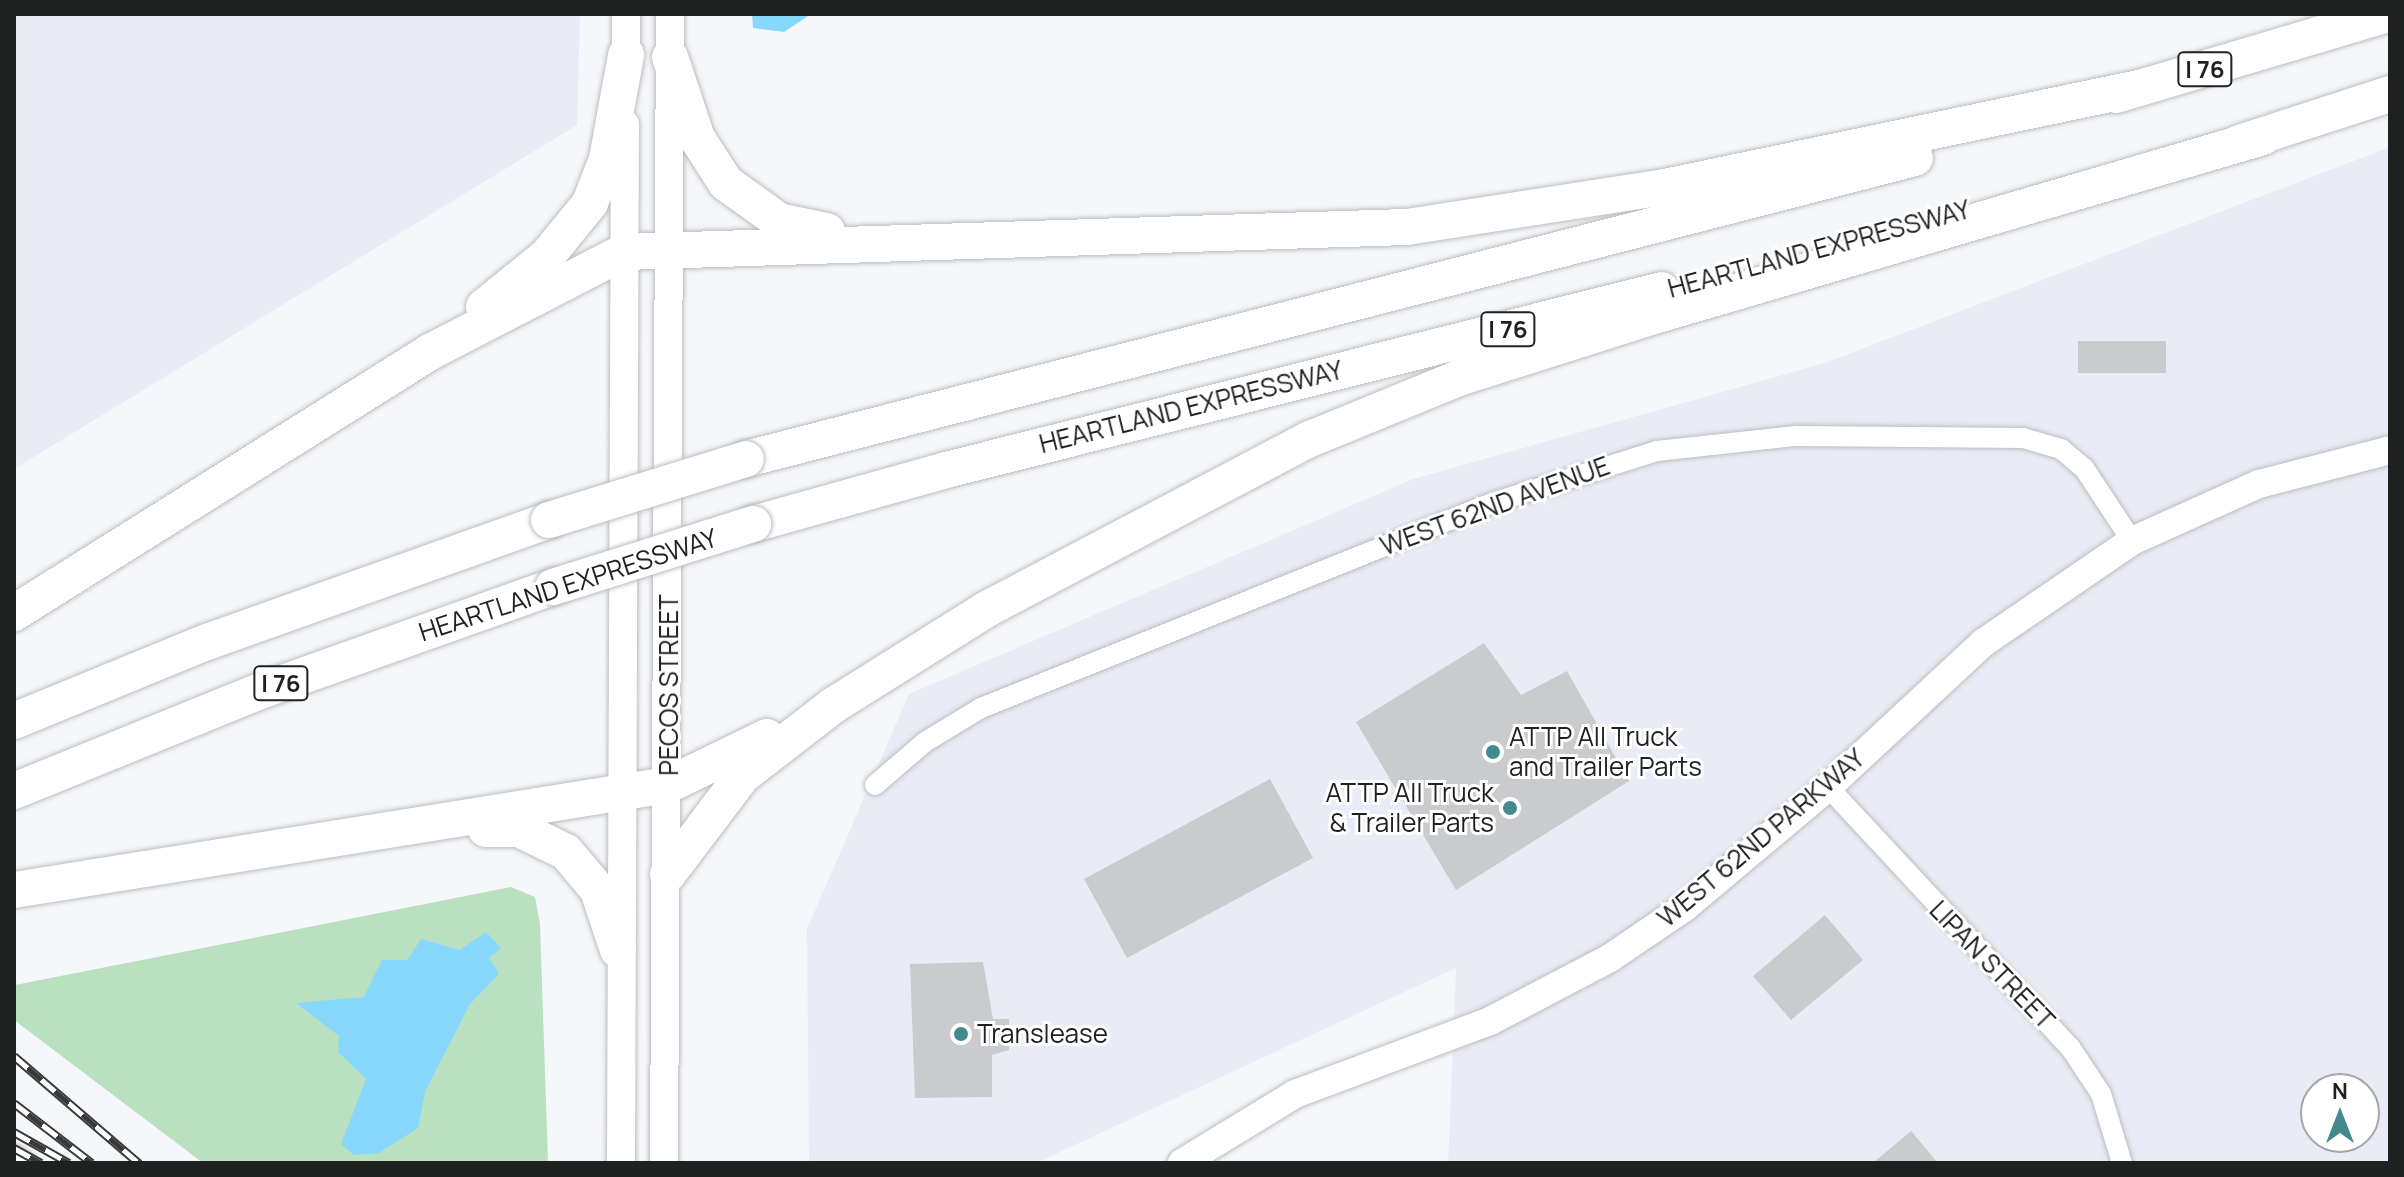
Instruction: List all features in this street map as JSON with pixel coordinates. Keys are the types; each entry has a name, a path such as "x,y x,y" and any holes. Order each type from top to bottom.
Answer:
{"highway":[{"name":"I 76","path":"14,721 207,642 549,520 746,459 1875,171 2387,14"},
{"path":"430,352 547,256 580,220 607,159 626,55"},
{"path":"670,57 710,163 746,202 806,228 924,243"},
{"path":"14,613 430,352 624,252 670,247 924,243 1407,227 1482,218 1911,139 2138,88"},
{"name":"HEARTLAND EXPRESSWAY","path":"14,791 263,690 553,587 753,524 1006,454 2263,137 2390,94"},
{"path":"668,874 742,776 834,705 987,609 1166,512 1400,401 1661,314 2263,137"},
{"path":"17,889 668,785 834,705"},
{"path":"408,827 519,829 546,838 591,877 618,950"}],"main road":[{"name":"PECOS STREET","path":"621,1163 618,950 626,14"},
{"name":"PECOS STREET","path":"664,1163 668,874 670,14"},
{"path":"2132,541 2259,484 2390,450"},
{"name":"WEST 62ND PARKWAY","path":"1182,1163 1295,1094 1490,1021 1610,958 1685,907 1828,787 1983,643 2132,541"}],"street":[{"name":"WEST 62ND AVENUE","path":"875,785 925,742 981,708 1492,503 1657,451 1796,436 2023,438 2072,457 2108,498 2132,541"},
{"name":"LIPAN STREET","path":"1828,787 2070,1047 2101,1094 2122,1163"},
{"path":"14,1155 26,1163"}],"shaded area":[{"path":"14,14 580,14 577,125 14,469"},
{"path":"2390,147 2390,1163 1448,1163 1456,968 1036,1163 809,1163 807,929 909,694 1413,479 1825,363"}],"green space":[{"path":"511,887 535,897 540,924 548,1163 203,1163 14,1020 15,985"}],"water":[{"path":"752,14 811,14 784,32 753,28"},
{"path":"486,932 501,948 489,958 499,974 470,1004 425,1092 418,1128 379,1153 354,1155 341,1144 366,1079 338,1052 339,1036 296,1003 364,997 382,960 407,960 421,939 460,950"}],"building":[{"path":"2078,341 2166,341 2166,373 2078,373"},
{"name":"ATTP All Truck and Trailer Parts","path":"1484,643 1521,695 1567,671 1629,781 1456,890 1356,722"},
{"path":"1270,779 1313,858 1127,958 1084,879"},
{"path":"1825,915 1863,960 1791,1020 1753,976"},
{"name":"Translease","path":"983,962 993,1019 1009,1019 1009,1050 992,1055 992,1097 915,1098 910,964"},
{"path":"1911,1131 1938,1163 1873,1163"}],"railway":[{"path":"14,1056 139,1163"},
{"path":"14,1103 92,1163"},
{"path":"14,1132 69,1163"},
{"path":"14,1148 41,1163"}],"place":[{"name":"ATTP All Truck and Trailer Parts","path":"1493,752"},
{"name":"ATTP All Truck & Trailer Parts","path":"1510,808"},
{"name":"Translease","path":"961,1034"}]}
